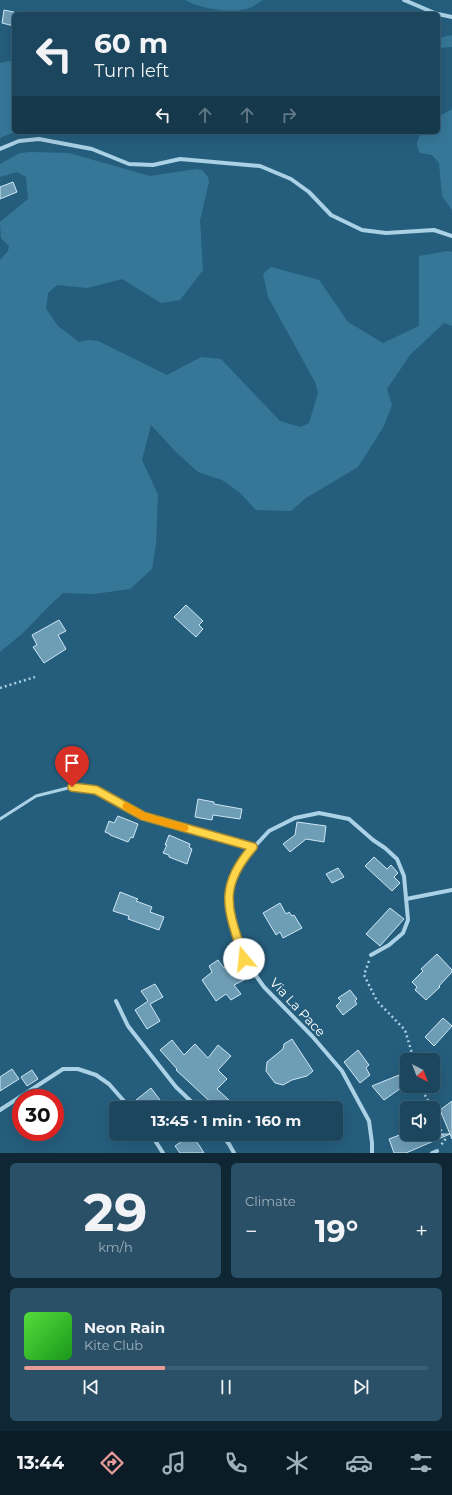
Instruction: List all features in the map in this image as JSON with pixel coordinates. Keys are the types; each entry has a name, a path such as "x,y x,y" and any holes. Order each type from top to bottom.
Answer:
{"street":[{"path":"404,0 432,12"},
{"path":"440,15 452,17"},
{"path":"0,149 19,141 39,139 92,149 129,164 153,165 180,159 260,166 291,179 309,192 331,215 362,230 386,233 434,230 452,236"},
{"name":"Via La Pace","path":"371,955 389,944 403,932 408,920 404,876 397,859 385,848 372,840 349,819 319,813 295,818 269,831 242,860 230,884 228,908 244,959 264,987 312,1036 342,1071 369,1120 372,1153"},
{"path":"406,899 452,890"},
{"path":"116,1001 128,1026 176,1087 191,1101"},
{"path":"0,1110 63,1069 78,1069 96,1075 109,1084 124,1101"},
{"path":"155,1141 163,1153"},
{"path":"226,1141 234,1153"},
{"path":"432,1153 437,1151"}],"lane":[{"path":"0,819 36,796 72,787 96,790 143,816 253,847"}],"path":[{"path":"0,688 35,677"},
{"path":"371,955 364,975 377,1001 405,1030 412,1053"},
{"path":"437,1151 445,1140 440,1128"}],"shaded area":[{"path":"185,0 263,0 252,7 237,11 228,11 200,6"},
{"path":"452,35 452,47 440,48 440,38"},
{"path":"12,60 12,133 0,138 0,63"},
{"path":"452,109 452,210 442,196 439,163 432,155 420,153 417,145 421,134 440,134 440,116"},
{"path":"20,153 69,153 150,176 196,169 202,170 208,177 209,182 200,220 203,270 180,300 161,303 122,279 87,288 57,285 48,293 46,309 58,326 79,342 89,340 98,341 167,375 201,357 221,359 280,421 300,427 309,423 318,393 315,382 268,297 263,274 271,267 319,280 348,322 383,343 419,326 419,256 448,251 452,252 452,326 444,323 410,355 387,389 392,405 384,426 358,467 306,498 291,511 256,510 239,492 222,480 198,472 176,452 151,425 142,460 158,495 156,544 152,569 130,589 94,594 63,593 24,632 0,652 0,260 8,251 9,246 1,238 0,222 28,199 26,177 17,172 0,177 0,164"}],"building":[{"path":"4,10 14,12 12,12 12,26 2,23"},
{"path":"13,182 17,192 0,199 0,187"},
{"path":"186,605 203,621 199,625 203,629 196,637 174,617"},
{"path":"59,620 66,631 58,635 66,649 44,663 33,647 37,645 32,635"},
{"path":"198,799 214,802 214,804 242,809 240,819 213,815 212,820 195,817"},
{"path":"118,816 138,824 133,838 131,837 128,842 105,832 109,821 114,823"},
{"path":"297,822 326,826 324,842 306,839 290,852 283,844 295,835"},
{"path":"169,835 190,844 189,847 192,849 187,864 163,853 167,845 165,845"},
{"path":"374,857 387,869 391,865 398,873 394,877 400,883 392,891 365,866"},
{"path":"338,868 344,877 332,883 326,874"},
{"path":"120,892 138,899 136,901 152,907 150,912 164,917 159,930 128,919 129,916 113,911"},
{"path":"280,903 286,914 289,912 292,916 294,915 302,928 283,938 280,932 276,935 263,913"},
{"path":"390,908 404,919 380,946 366,934"},
{"path":"437,954 452,970 452,972 439,986 440,987 426,1000 415,990 417,987 412,982 423,971 421,969"},
{"path":"218,960 224,968 233,962 244,980 234,985 241,994 231,1000 226,994 216,1001 202,980 212,972 209,966"},
{"path":"155,984 163,997 150,1004 160,1021 147,1029 135,1010 148,1001 141,991"},
{"path":"350,990 357,999 355,1001 357,1004 343,1015 336,1006 341,1001 338,998"},
{"path":"443,1018 452,1026 434,1046 425,1037"},
{"path":"292,1039 313,1071 307,1076 292,1080 283,1085 275,1083 266,1071 267,1062 283,1049 284,1044"},
{"path":"172,1040 184,1055 195,1044 208,1058 218,1045 231,1056 218,1070 227,1079 217,1089 230,1101 209,1101 176,1070 177,1069 160,1050"},
{"path":"358,1050 369,1065 366,1068 370,1075 360,1083 344,1062"},
{"path":"12,1069 19,1079 0,1091 0,1077"},
{"path":"32,1070 38,1079 27,1086 21,1077"},
{"path":"399,1075 400,1077 400,1089 384,1100 372,1086"},
{"path":"151,1088 161,1101 137,1101 136,1100"},
{"path":"452,1101 452,1139 440,1110"},
{"path":"440,1134 450,1134 440,1138"},
{"path":"400,1135 400,1141 434,1141 406,1153 394,1153 389,1139"},
{"path":"182,1141 196,1141 204,1153 180,1153 175,1146"}],"slow traffic":[{"path":"126,806 143,816 185,828"}],"route":[{"path":"72,787 96,790 143,816 253,847 242,860 230,884 228,908 244,959"}]}
